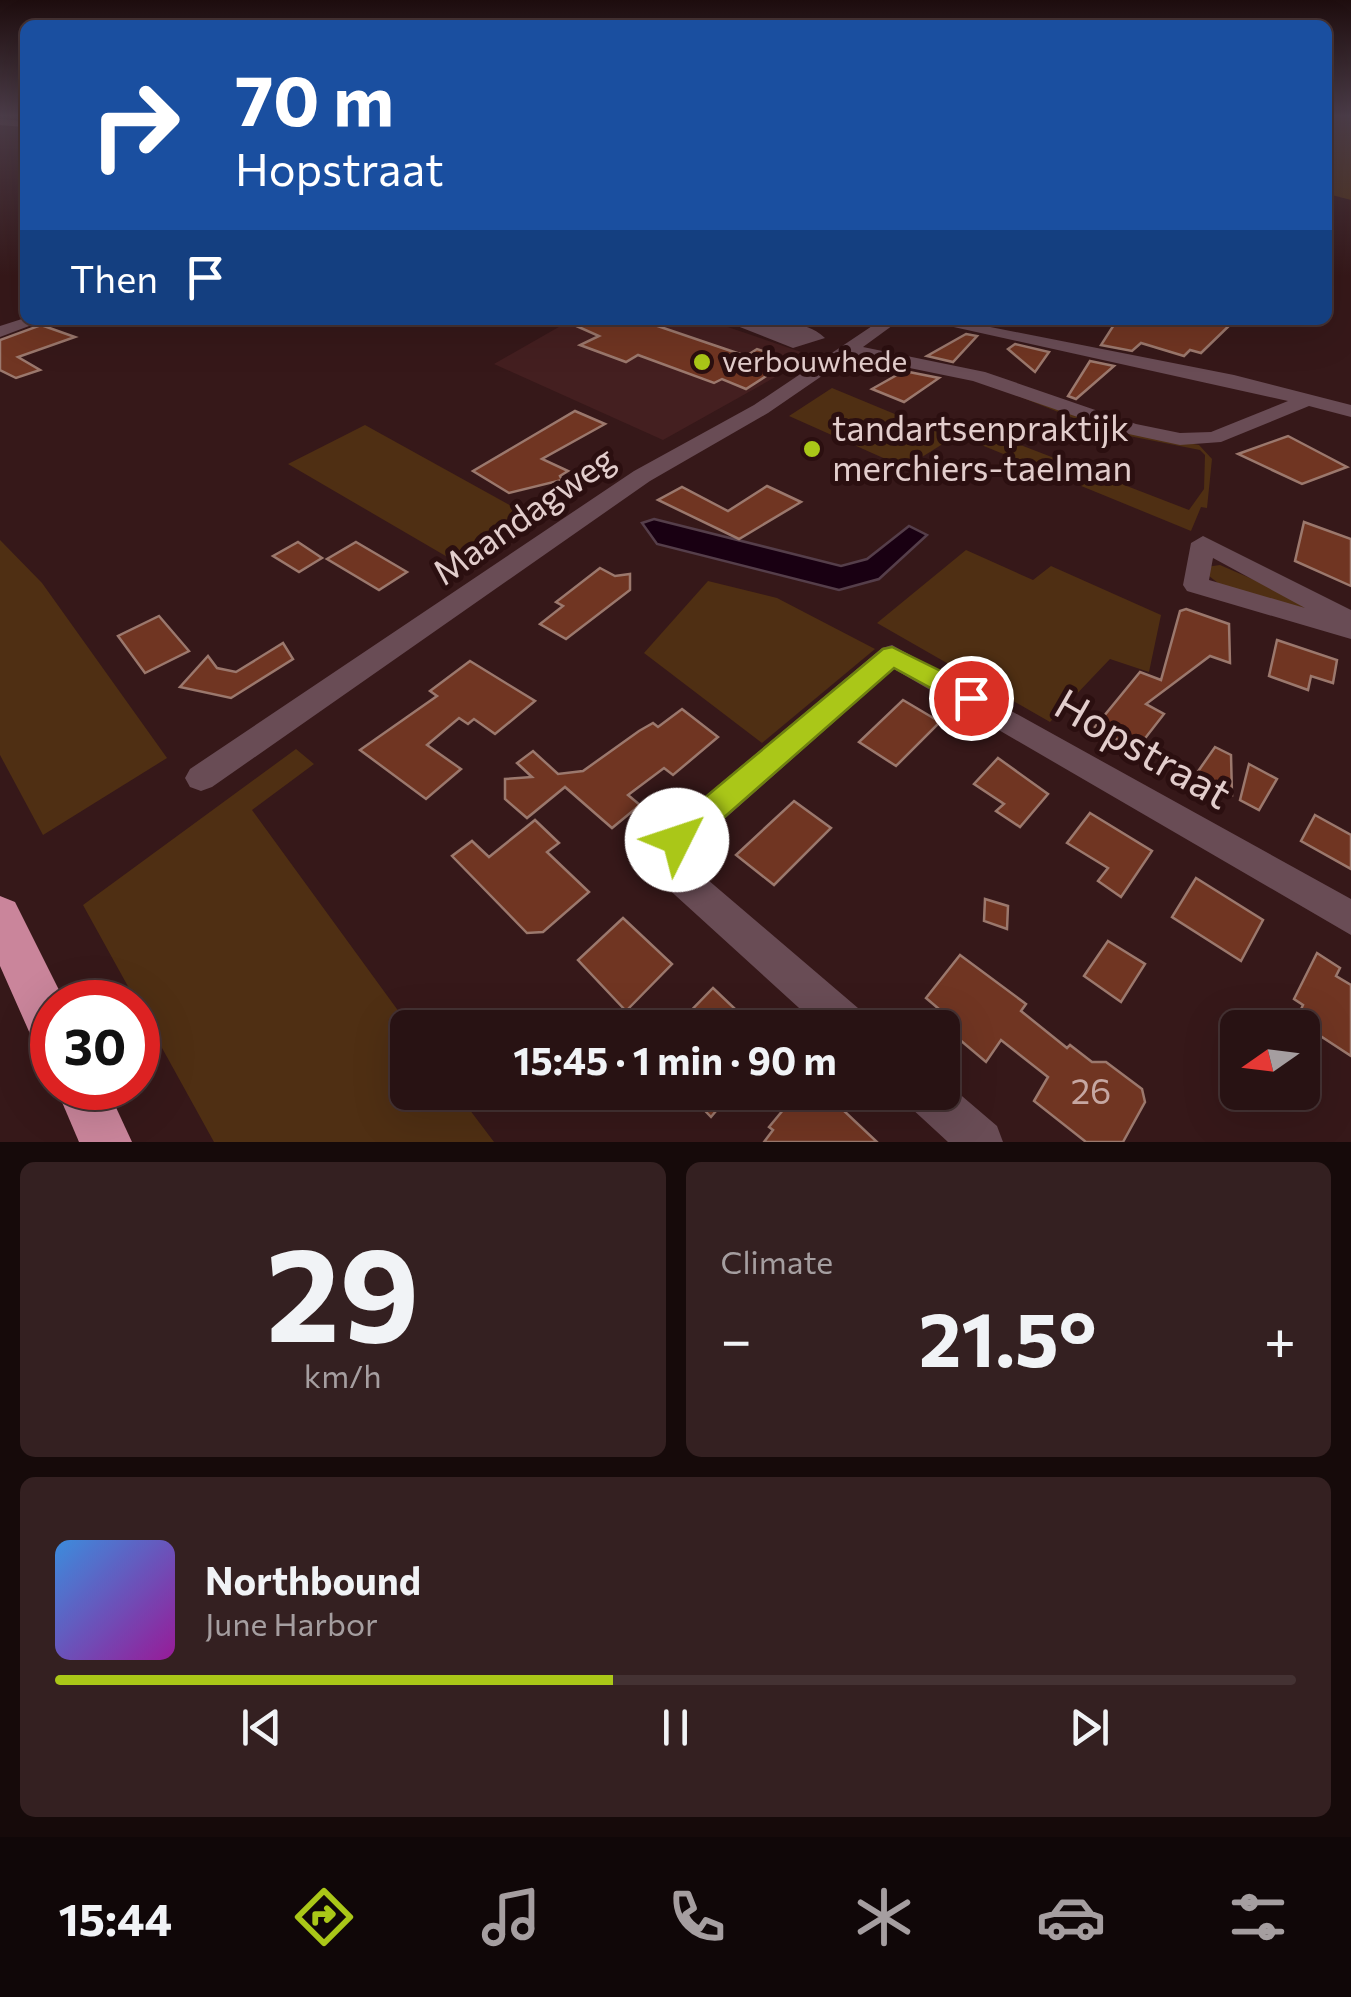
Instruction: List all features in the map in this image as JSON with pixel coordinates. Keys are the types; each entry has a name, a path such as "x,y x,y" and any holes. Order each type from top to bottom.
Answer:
{"highway":[{"path":"0,916 30,981"},
{"path":"91,1110 106,1142"}],"street":[{"path":"746,325 762,330"},
{"name":"Maandagweg","path":"201,778 642,476 761,409 885,325"},
{"path":"954,325 1351,410"},
{"path":"850,350 1013,386 1130,429 1180,439 1214,438 1308,400"},
{"path":"1351,621 1203,543 1196,585 1351,630"},
{"name":"Hopstraat","path":"831,1010 676,874 677,840 892,656 1351,918"},
{"path":"945,1110 981,1142"}],"shaded area":[{"path":"1332,169 1351,169 1351,200 1332,195"},
{"path":"562,325 722,325 813,356 663,440 494,364"},
{"path":"832,388 943,434 961,422 1189,510 1204,489 1205,455 1200,450 1109,432 1005,391 1155,437 1199,445 1212,459 1207,508 1201,507 1191,531 957,435 906,467 899,465 789,416"},
{"path":"365,425 540,522 468,569 288,464"},
{"path":"654,519 841,566 867,559 909,526 927,535 879,579 839,590 657,544 642,523"},
{"path":"0,540 42,583 167,758 43,835 0,755"},
{"path":"966,550 1033,580 1051,566 1161,615 1149,672 1110,659 1050,722 877,623"},
{"path":"1220,565 1314,606 1313,612 1223,587 1204,572 1206,567"},
{"path":"708,581 777,598 875,649 762,743 644,653"},
{"path":"296,749 314,764 252,810 398,1010 390,1010 390,1110 470,1110 494,1142 214,1142 160,1044 160,980 124,980 83,905"}],"building":[{"path":"41,325 75,337 18,357 40,370 16,378 0,370 0,340"},
{"path":"574,325 655,325 746,356 757,349 791,360 746,389 722,379 714,383 638,355 626,362 580,345 599,336"},
{"path":"1114,325 1230,325 1201,353 1190,350 1184,356 1141,343 1132,351 1101,345"},
{"path":"966,334 977,336 953,362 927,356"},
{"path":"1015,344 1049,352 1035,372 1008,349"},
{"path":"1090,361 1114,366 1076,399 1068,396"},
{"path":"904,371 939,378 904,402 872,389"},
{"path":"575,411 605,424 542,459 568,471 560,476 562,480 509,493 473,471"},
{"path":"1288,436 1347,467 1302,484 1238,454"},
{"path":"767,486 801,502 739,539 658,500 682,487 728,511"},
{"path":"1304,522 1351,539 1351,586 1295,561"},
{"path":"298,542 322,558 299,572 273,556"},
{"path":"356,542 407,572 379,590 327,559"},
{"path":"600,568 615,576 630,574 630,590 566,639 540,624 563,606 556,602"},
{"path":"1186,609 1229,624 1230,663 1210,656 1146,704 1164,714 1136,750 1095,727 1140,672 1161,680 1180,611"},
{"path":"159,616 189,651 145,673 118,636"},
{"path":"1277,640 1337,660 1333,683 1311,676 1308,690 1269,676"},
{"path":"283,643 293,659 231,698 180,687 208,656 217,668 236,672"},
{"path":"470,661 535,701 495,734 474,719 468,724 459,718 427,745 461,769 426,799 360,750 437,696 430,691"},
{"path":"903,700 940,722 896,766 859,742"},
{"path":"682,709 718,737 673,775 664,768 628,795 640,805 612,828 565,787 527,818 505,799 505,779 532,777 517,763 533,751 558,774 583,771 639,731 653,723 658,727"},
{"path":"1215,747 1231,755 1232,795 1192,780"},
{"path":"998,758 1048,794 1020,827 996,811 1004,804 974,784"},
{"path":"1249,764 1277,779 1259,810 1240,800"},
{"path":"794,801 831,828 774,885 736,855"},
{"path":"1090,813 1152,851 1121,897 1098,881 1108,868 1067,843"},
{"path":"1315,815 1351,835 1351,869 1301,841"},
{"path":"535,820 559,843 547,852 589,892 543,932 527,933 452,856 472,841 489,857"},
{"path":"1196,878 1263,920 1241,961 1172,917"},
{"path":"985,899 1008,906 1007,929 984,921"},
{"path":"623,918 672,964 625,1010 578,960"},
{"path":"1108,941 1145,964 1121,1002 1084,976"},
{"path":"1317,953 1340,968 1336,976 1351,985 1351,1056 1320,1036 1320,1010 1301,1010 1303,1005 1294,999"},
{"path":"960,955 1026,1004 1021,1011 1067,1048 1070,1045 1092,1062 1106,1062 1142,1089 1145,1102 1123,1142 1086,1142 1034,1101 1048,1077 1001,1040 986,1062 960,1040 960,1010 940,1010 926,998"},
{"path":"713,988 736,1010 692,1010"},
{"path":"783,1110 843,1110 877,1142 764,1142 773,1130 769,1127"}],"place":[{"name":"verbouwhede","path":"702,362"},
{"name":"tandartsenpraktijk merchiers-taelman","path":"812,449"}],"route":[{"path":"677,840 892,656 971,698"}]}
